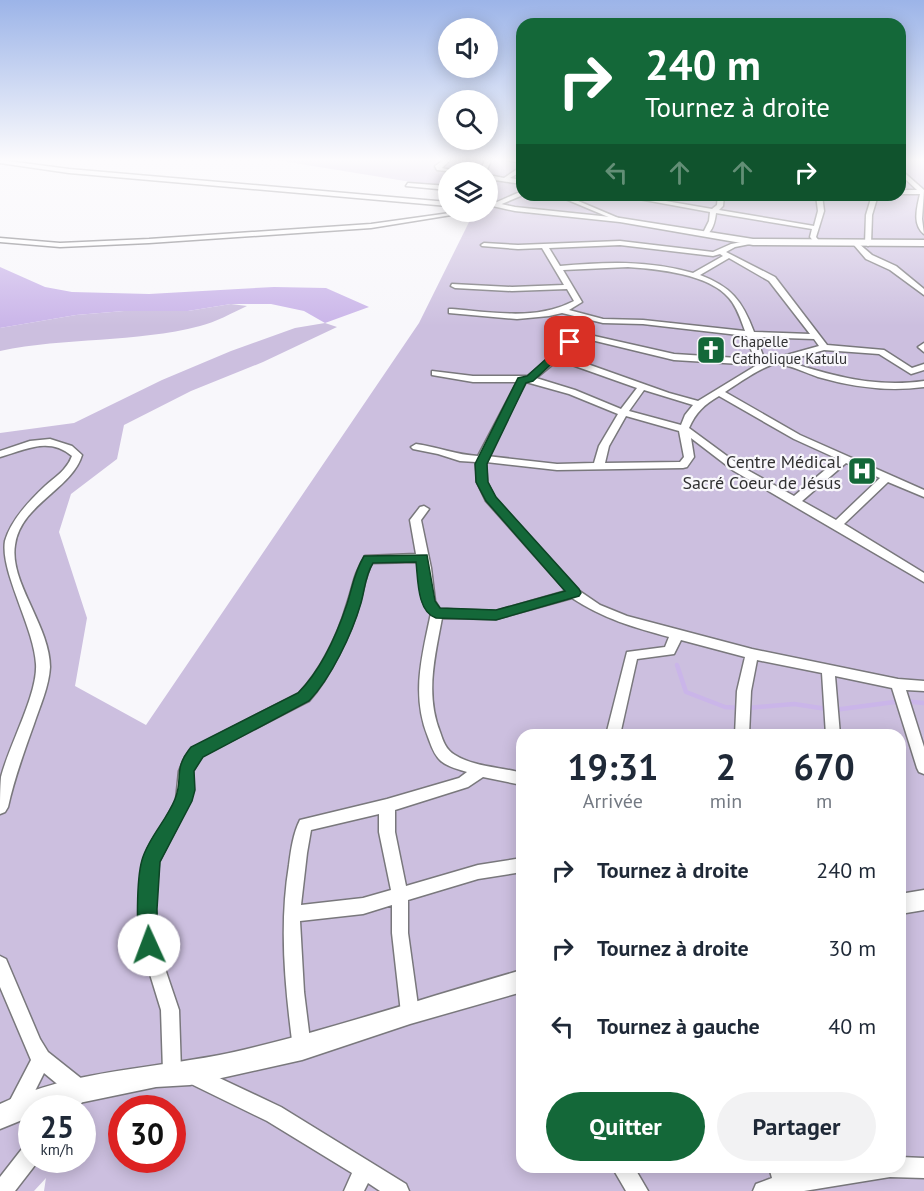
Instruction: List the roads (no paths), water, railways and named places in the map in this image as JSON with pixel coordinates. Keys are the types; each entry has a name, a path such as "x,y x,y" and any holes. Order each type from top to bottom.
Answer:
{"street":[{"path":"0,240 60,244 149,241 370,226 438,216"},
{"path":"578,216 620,220 753,242"},
{"path":"609,216 620,220"},
{"path":"706,233 713,216"},
{"path":"741,216 816,228"},
{"path":"817,242 813,237 819,216"},
{"path":"868,243 869,216"},
{"path":"920,216 924,232"},
{"path":"693,276 725,254 733,245 753,242 924,243"},
{"path":"856,244 869,257 894,268 924,293"},
{"path":"484,245 544,245 625,253 714,283 733,297 762,363"},
{"path":"452,311 517,316 547,315 565,311 578,302 544,245"},
{"path":"667,268 678,249"},
{"path":"558,268 625,253 678,249 713,255 725,254 772,279 824,347"},
{"path":"455,286 524,289 568,287"},
{"path":"565,311 603,321 643,322 750,334 815,337"},
{"path":"924,379 881,352 824,347 762,363 674,357 581,335 526,380 481,459 482,482 490,499 574,593 596,608 624,620 752,654 828,669 899,690 924,686"},
{"path":"556,356 642,387 699,404"},
{"path":"775,360 851,383 886,389 924,384"},
{"path":"416,447 440,451 460,458 557,467 683,465 689,457 684,429 690,415 699,404 762,363"},
{"path":"910,371 924,367"},
{"path":"435,373 473,379 526,380 573,392 624,413 684,429 738,469 924,578"},
{"path":"598,468 599,456 642,387"},
{"path":"718,392 843,460 924,494"},
{"path":"0,454 34,443 49,442 70,447 77,454 70,470 46,491 16,528 9,543 8,559 33,618 42,651 43,668 36,698 0,807"},
{"path":"794,502 843,460"},
{"path":"837,525 885,479"},
{"path":"424,509 414,520 429,602 436,613 425,681 424,710 439,747 450,759 481,770 516,778"},
{"path":"181,1072 170,1010 149,945 147,909 151,861 183,801 186,790 186,771 190,761 197,752 304,697 316,684 346,625 360,574 369,559 422,558"},
{"path":"436,613 496,615 574,593"},
{"path":"614,729 632,655 669,651 677,634"},
{"path":"742,729 744,691 752,654"},
{"path":"828,669 833,729"},
{"path":"899,690 924,768"},
{"path":"302,1048 293,988 291,918 300,843 305,825 387,806 463,783 481,770"},
{"path":"387,806 387,832 400,896 400,933 410,1013"},
{"path":"291,918 298,913 363,906 478,872 516,866"},
{"path":"906,903 924,900"},
{"path":"0,965 33,1046 70,1095"},
{"path":"89,1095 181,1072 302,1048 410,1013 516,983"},
{"path":"8,1113 41,1059"},
{"path":"181,1072 274,1114 363,1171 399,1191"},
{"path":"906,1167 924,1168"},
{"path":"2,1191 18,1170"},
{"path":"354,1191 363,1171"},
{"path":"626,1173 638,1191"},
{"path":"763,1191 781,1175 808,1173"}],"waterway":[{"path":"677,665 686,692 725,707 740,708"},
{"path":"834,710 902,701 924,703"},
{"path":"748,708 794,704 827,709"}],"place":[{"name":"Chapelle Catholique Katulu","path":"711,350"},
{"name":"Centre Médical Sacré Coeur de Jésus","path":"862,471"}]}
